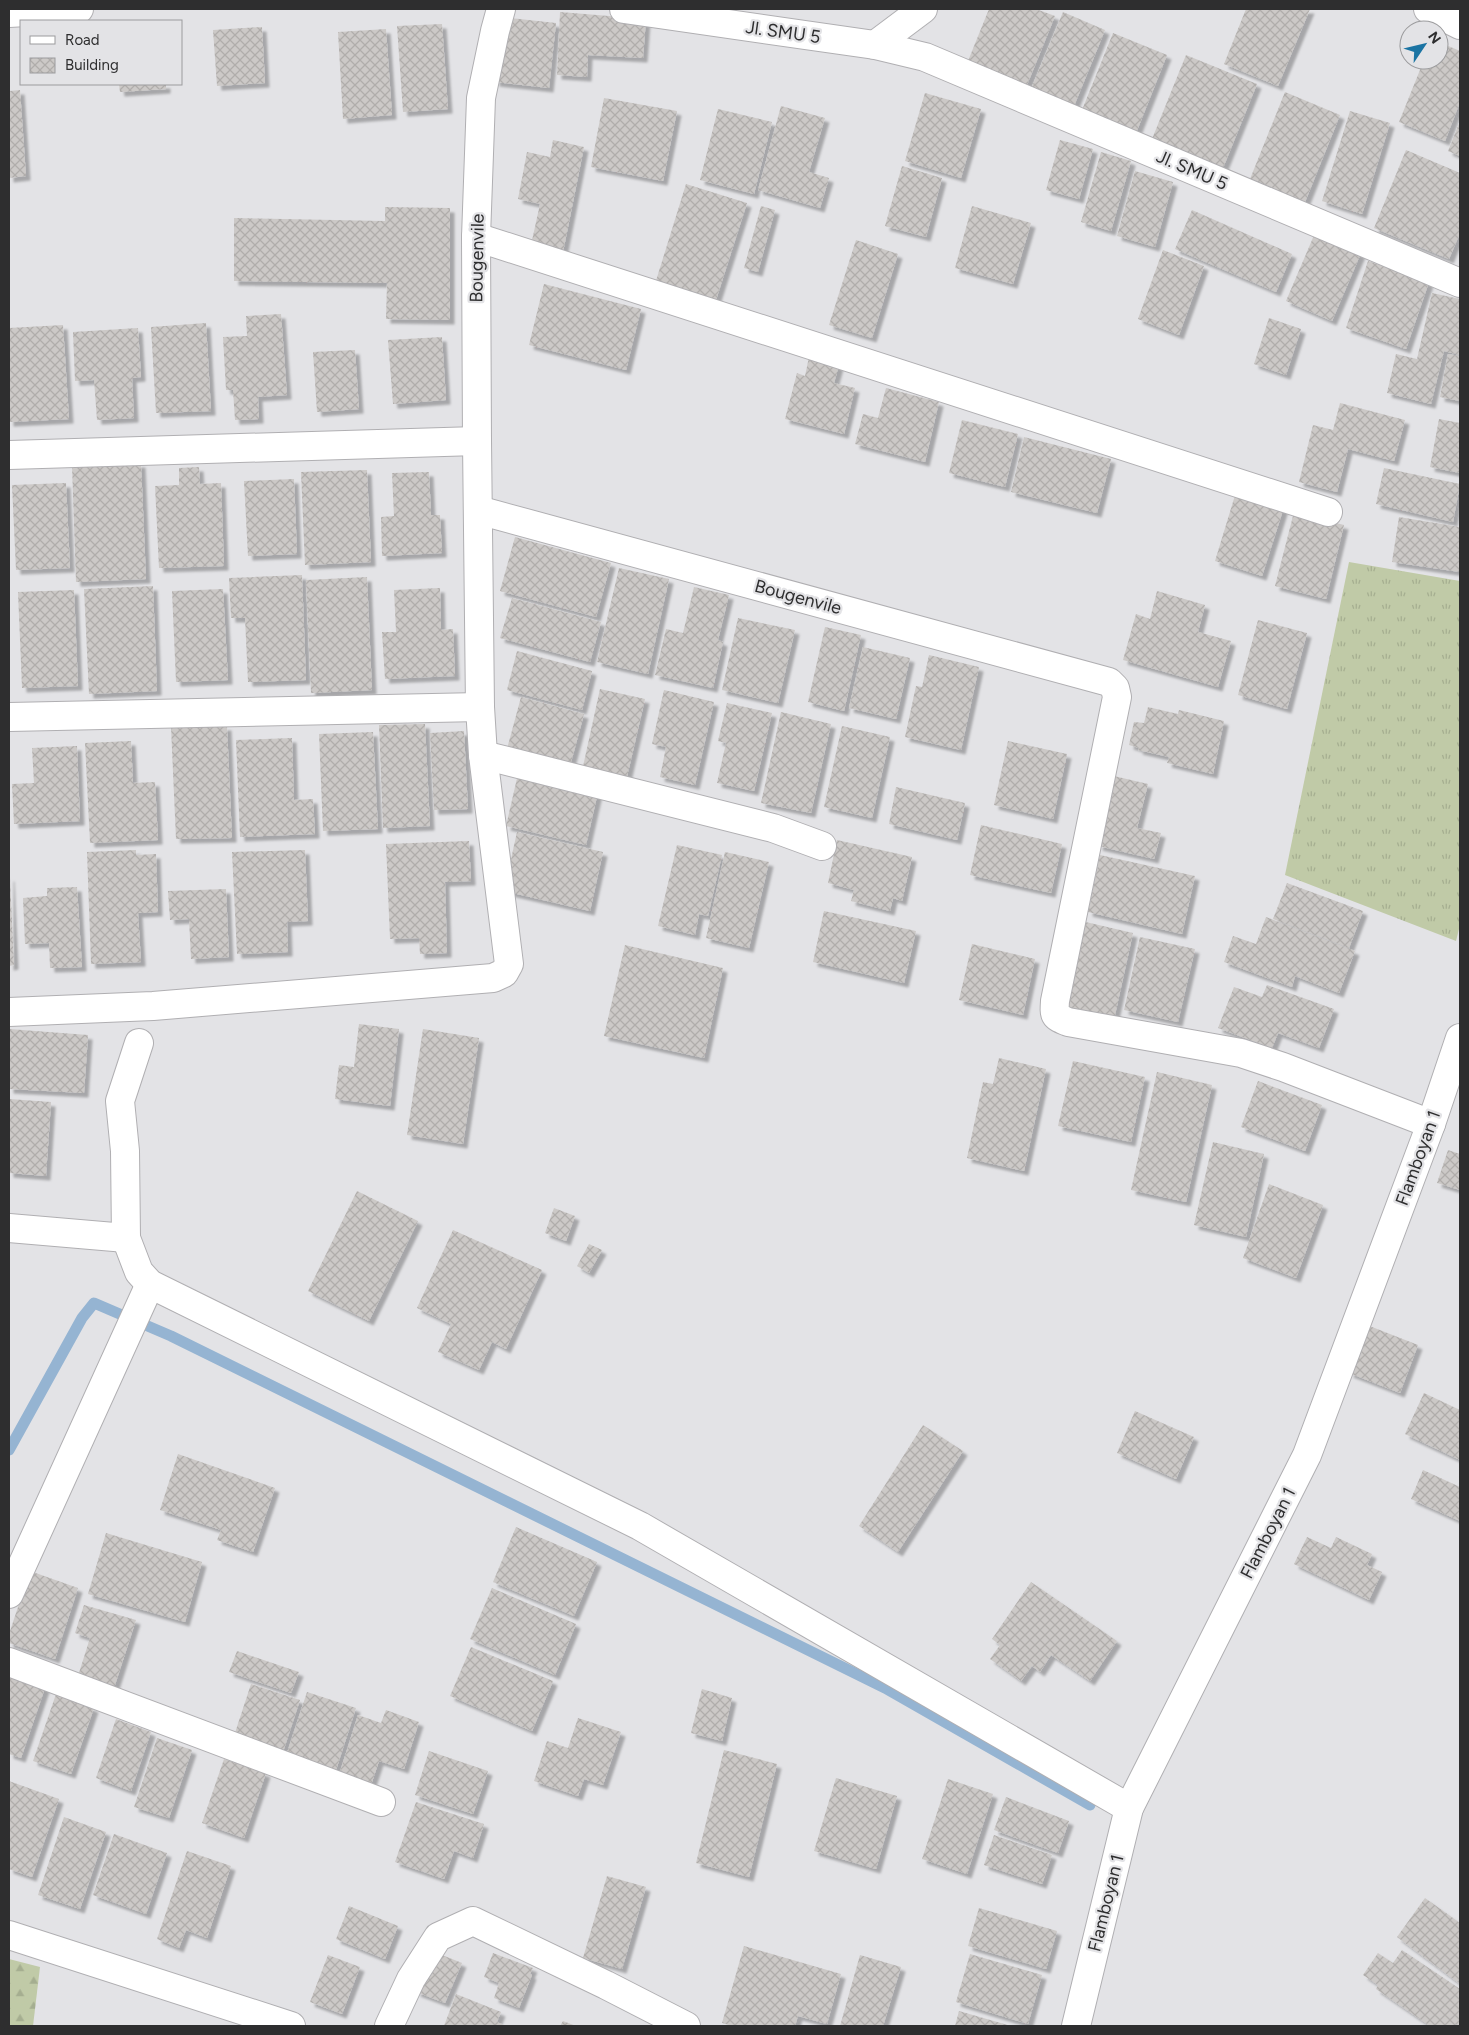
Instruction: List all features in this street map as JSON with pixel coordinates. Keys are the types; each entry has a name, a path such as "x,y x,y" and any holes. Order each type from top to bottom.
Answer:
{"street":[{"path":"9,13 79,9"},
{"name":"Bougenvile","path":"9,1012 172,1004 493,978 504,973 509,964 482,755 478,510 476,237 481,98 501,9"},
{"name":"Jl. SMU 5","path":"624,9 880,46 925,57 1460,283"},
{"path":"880,46 923,9"},
{"path":"1428,9 1460,25"},
{"path":"476,237 1328,512"},
{"path":"9,455 478,441"},
{"name":"Bougenvile","path":"478,510 1108,682 1115,688 1117,697 1055,1001 1054,1014 1057,1018 1068,1022 1241,1053 1283,1067 1431,1124"},
{"path":"9,717 480,707"},
{"path":"482,755 774,828 822,846"},
{"name":"Flamboyan 1","path":"1076,2026 1129,1808 1307,1455 1431,1124 1460,1038"},
{"path":"9,1594 146,1292 126,1238 125,1151 120,1101 140,1042"},
{"path":"9,1228 126,1238"},
{"path":"146,1292 640,1526 1129,1808"},
{"path":"9,1662 381,1802"},
{"path":"389,2026 411,1979 438,1937 473,1921 686,2026"},
{"path":"9,1935 291,2026"}],"green space":[{"path":"1349,562 1460,581 1460,925 1456,941 1285,875"},
{"path":"9,1959 40,1967 33,2026 9,2026"}],"building":[{"path":"989,9 1036,9 1055,16 1027,85 968,61"},
{"path":"1246,9 1310,9 1278,86 1224,64"},
{"path":"560,12 646,19 643,58 588,55 587,77 557,75"},
{"path":"1063,12 1105,30 1074,106 1031,89"},
{"path":"501,17 556,23 549,88 495,82"},
{"path":"442,24 448,109 403,112 397,26"},
{"path":"262,27 265,83 217,86 213,30"},
{"path":"386,29 392,115 343,119 338,32"},
{"path":"1113,33 1167,55 1136,133 1082,110"},
{"path":"1449,46 1460,51 1460,102 1445,141 1399,122 1420,70 1449,70"},
{"path":"1186,55 1257,84 1223,168 1152,139"},
{"path":"119,85 166,85 166,89 120,92"},
{"path":"20,90 26,176 9,178 9,91"},
{"path":"1285,92 1340,115 1305,202 1250,179"},
{"path":"925,93 981,109 961,178 905,161"},
{"path":"604,98 677,111 663,181 591,167"},
{"path":"781,106 825,118 809,172 829,178 820,208 758,190"},
{"path":"718,109 772,122 754,194 700,180"},
{"path":"1350,111 1390,123 1362,214 1322,201"},
{"path":"1460,121 1460,156 1448,151"},
{"path":"553,140 584,147 563,252 531,245 540,204 518,199 527,152 550,157"},
{"path":"1060,140 1093,149 1079,199 1046,190"},
{"path":"1406,150 1460,173 1460,233 1449,259 1374,228"},
{"path":"1101,152 1131,161 1111,231 1081,222"},
{"path":"902,166 942,178 926,237 885,226"},
{"path":"1135,171 1173,182 1155,247 1117,236"},
{"path":"686,184 747,203 715,303 655,284"},
{"path":"761,206 775,210 758,272 744,268"},
{"path":"972,206 1031,223 1013,284 955,268"},
{"path":"385,207 450,208 450,320 386,319 387,283 234,281 234,218 385,221"},
{"path":"1192,210 1292,254 1276,292 1175,249"},
{"path":"1315,233 1361,253 1332,321 1286,301"},
{"path":"856,240 898,254 872,338 829,325"},
{"path":"1163,250 1204,266 1179,335 1138,319"},
{"path":"1368,261 1429,282 1406,349 1346,328"},
{"path":"544,284 641,309 626,370 529,345"},
{"path":"1432,293 1460,299 1460,355 1444,351 1431,404 1387,393 1396,354 1417,359"},
{"path":"281,314 287,395 258,397 259,419 235,420 233,390 226,390 223,337 247,336 246,316"},
{"path":"1269,318 1301,329 1286,375 1254,364"},
{"path":"206,323 211,411 156,413 151,327"},
{"path":"63,325 69,419 9,422 9,328"},
{"path":"138,328 141,377 132,378 134,418 97,420 94,380 75,381 73,332"},
{"path":"442,337 446,400 393,404 388,340"},
{"path":"355,350 359,409 317,412 313,352"},
{"path":"1448,354 1460,356 1460,401 1440,397"},
{"path":"809,357 839,365 834,383 855,388 844,434 785,419 797,373 805,376"},
{"path":"886,388 939,402 925,462 855,444 863,414 878,418"},
{"path":"1340,403 1405,420 1394,461 1348,449 1337,492 1299,482 1313,425 1333,430"},
{"path":"1439,419 1460,423 1460,473 1430,467"},
{"path":"962,420 1018,434 1005,487 949,473"},
{"path":"1024,437 1111,459 1097,513 1011,492"},
{"path":"141,463 146,579 76,582 72,466"},
{"path":"199,467 200,484 221,483 224,566 159,568 155,486 179,485 179,468"},
{"path":"1384,468 1460,484 1453,522 1376,504"},
{"path":"367,470 371,562 305,565 301,472"},
{"path":"429,472 431,515 440,515 442,553 382,556 381,517 394,516 392,473"},
{"path":"294,479 297,554 248,556 244,481"},
{"path":"66,483 70,568 16,570 12,485"},
{"path":"1236,492 1284,507 1262,576 1215,561"},
{"path":"1294,512 1344,525 1326,599 1275,586"},
{"path":"1399,517 1460,527 1460,572 1392,562"},
{"path":"515,537 611,563 596,617 500,591"},
{"path":"619,568 669,579 648,674 597,662"},
{"path":"302,575 306,680 248,682 245,618 231,618 229,578"},
{"path":"367,577 372,690 311,693 306,580"},
{"path":"153,586 157,691 89,694 84,589"},
{"path":"694,587 729,595 718,640 723,642 713,688 655,675 666,629 683,633"},
{"path":"440,588 441,630 453,629 455,676 385,679 382,632 396,632 394,590"},
{"path":"223,589 228,680 176,682 172,591"},
{"path":"74,590 78,686 22,688 18,592"},
{"path":"1157,591 1205,605 1198,632 1231,641 1218,687 1123,660 1136,614 1150,619"},
{"path":"512,598 601,622 590,662 500,638"},
{"path":"738,618 795,630 778,703 722,690"},
{"path":"1258,620 1307,633 1287,709 1238,695"},
{"path":"825,627 861,635 844,711 808,702"},
{"path":"863,647 910,658 896,719 849,708"},
{"path":"517,651 592,671 582,710 507,690"},
{"path":"929,655 979,667 961,750 905,737 916,686 922,687"},
{"path":"600,689 645,699 626,781 582,771"},
{"path":"664,690 714,702 695,785 660,777 666,747 652,744"},
{"path":"521,697 584,714 570,766 507,749"},
{"path":"727,703 772,713 754,791 717,783 726,743 718,741"},
{"path":"1148,707 1178,714 1179,710 1224,721 1213,774 1167,763 1169,757 1138,750 1139,748 1129,745 1134,722 1144,723"},
{"path":"781,712 831,724 811,813 761,803"},
{"path":"425,724 430,826 383,828 379,725"},
{"path":"227,726 232,838 176,839 171,727"},
{"path":"842,726 890,737 872,818 824,807"},
{"path":"464,731 468,809 434,810 430,733"},
{"path":"373,732 378,829 323,831 319,734"},
{"path":"292,738 294,800 313,799 315,834 240,837 236,740"},
{"path":"131,741 133,783 155,782 158,840 90,843 85,743"},
{"path":"1008,741 1067,754 1053,819 994,805"},
{"path":"77,746 80,821 14,824 12,784 34,783 32,748"},
{"path":"518,774 598,792 586,845 506,826"},
{"path":"1114,776 1148,784 1137,828 1161,833 1154,859 1098,846"},
{"path":"896,787 965,803 957,840 889,824"},
{"path":"981,825 1062,844 1051,893 970,875"},
{"path":"517,832 603,852 590,911 504,891"},
{"path":"837,840 912,857 902,901 893,898 890,911 851,901 854,890 828,883"},
{"path":"469,841 471,881 445,882 447,953 420,954 419,938 390,939 386,844"},
{"path":"677,845 722,855 708,916 699,914 695,935 658,926"},
{"path":"136,850 136,855 156,854 158,912 138,913 141,962 91,964 87,852"},
{"path":"305,850 308,921 287,922 288,952 237,954 232,852"},
{"path":"725,852 769,862 749,948 706,938"},
{"path":"1100,855 1195,876 1182,934 1088,912"},
{"path":"9,877 14,965 9,966"},
{"path":"1287,883 1363,911 1349,948 1273,919"},
{"path":"77,887 82,967 50,968 49,943 25,944 23,898 47,896 47,888"},
{"path":"226,889 229,957 191,959 189,919 170,920 168,891"},
{"path":"824,911 916,931 904,983 813,962"},
{"path":"1266,917 1355,951 1339,993 1295,976 1292,987 1224,962 1233,936 1256,944"},
{"path":"1077,920 1133,933 1113,1024 1057,1011"},
{"path":"1140,937 1195,949 1178,1022 1124,1010"},
{"path":"972,944 1035,959 1023,1015 959,1000"},
{"path":"625,945 723,968 704,1058 604,1036"},
{"path":"1267,985 1334,1009 1319,1048 1278,1033 1272,1048 1218,1028 1234,987 1262,997"},
{"path":"359,1024 399,1029 390,1106 335,1099 339,1065 354,1067"},
{"path":"9,1029 88,1035 84,1093 9,1089"},
{"path":"423,1029 479,1038 463,1144 407,1135"},
{"path":"999,1058 1046,1069 1024,1171 967,1158 983,1082 993,1084"},
{"path":"1073,1061 1145,1077 1131,1142 1058,1126"},
{"path":"1157,1072 1212,1085 1186,1202 1131,1190"},
{"path":"1258,1081 1322,1105 1305,1151 1241,1127"},
{"path":"9,1099 51,1102 46,1176 9,1173"},
{"path":"1213,1142 1264,1154 1246,1237 1194,1225"},
{"path":"1448,1150 1460,1154 1460,1190 1437,1183"},
{"path":"1269,1184 1323,1205 1296,1278 1243,1258"},
{"path":"357,1191 418,1221 369,1321 308,1291"},
{"path":"554,1208 575,1216 566,1241 545,1233"},
{"path":"453,1230 542,1270 506,1349 492,1342 479,1370 438,1352 451,1324 417,1308"},
{"path":"589,1244 602,1250 589,1273 577,1266"},
{"path":"1367,1325 1418,1345 1400,1393 1349,1373"},
{"path":"1424,1393 1460,1410 1460,1460 1405,1434"},
{"path":"1135,1411 1194,1437 1176,1479 1117,1453"},
{"path":"923,1425 963,1451 898,1552 859,1526"},
{"path":"178,1454 275,1488 253,1552 217,1540 221,1530 160,1510"},
{"path":"1423,1470 1460,1487 1460,1521 1411,1499"},
{"path":"516,1527 597,1562 574,1616 493,1582"},
{"path":"106,1533 202,1562 185,1622 88,1594"},
{"path":"1307,1537 1331,1548 1336,1537 1372,1554 1367,1565 1382,1572 1369,1600 1294,1564"},
{"path":"30,1571 78,1588 55,1659 9,1643 9,1634"},
{"path":"1031,1582 1117,1641 1090,1681 1051,1655 1040,1672 1032,1666 1021,1681 990,1659 1000,1645 992,1639"},
{"path":"492,1588 576,1624 555,1675 470,1639"},
{"path":"84,1605 136,1620 114,1688 78,1676 90,1638 75,1633"},
{"path":"471,1647 553,1681 532,1731 450,1696"},
{"path":"237,1651 299,1672 291,1693 229,1672"},
{"path":"9,1672 46,1685 21,1758 9,1754"},
{"path":"251,1684 300,1700 281,1758 232,1742"},
{"path":"702,1689 732,1698 722,1741 691,1733"},
{"path":"307,1692 356,1708 335,1773 286,1756"},
{"path":"56,1694 94,1708 71,1774 33,1761"},
{"path":"386,1710 419,1722 404,1769 379,1761 371,1785 339,1775 358,1715 381,1723"},
{"path":"578,1718 621,1732 603,1785 584,1779 578,1796 534,1781 547,1741 568,1748"},
{"path":"116,1719 151,1732 131,1791 96,1778"},
{"path":"157,1738 192,1750 169,1818 134,1807"},
{"path":"724,1750 777,1764 749,1877 696,1863"},
{"path":"429,1751 488,1771 473,1814 415,1795"},
{"path":"224,1759 266,1773 244,1838 202,1823"},
{"path":"836,1778 897,1796 876,1869 814,1851"},
{"path":"948,1779 993,1794 967,1874 922,1859"},
{"path":"9,1781 59,1799 32,1877 9,1869"},
{"path":"1006,1797 1069,1821 1058,1853 994,1830"},
{"path":"416,1802 484,1824 473,1858 454,1851 444,1879 395,1862"},
{"path":"64,1817 106,1832 80,1909 38,1895"},
{"path":"114,1834 167,1853 146,1914 93,1895"},
{"path":"994,1835 1052,1855 1042,1884 984,1865"},
{"path":"187,1851 231,1866 207,1938 186,1930 179,1948 157,1939"},
{"path":"607,1876 646,1887 622,1969 583,1958"},
{"path":"1425,1898 1460,1923 1460,1984 1397,1937"},
{"path":"349,1906 398,1926 385,1959 336,1939"},
{"path":"979,1908 1057,1931 1046,1969 968,1946"},
{"path":"744,1946 841,1974 827,2024 798,2016 795,2026 734,2026 722,2023"},
{"path":"1402,1950 1460,1989 1460,2026 1456,2024 1454,2026 1430,2026 1376,1989 1378,1985 1363,1975 1378,1953 1393,1963"},
{"path":"432,1951 462,1963 445,2003 416,1992"},
{"path":"493,1953 533,1968 519,2008 494,1998 499,1983 484,1977"},
{"path":"970,1954 1042,1975 1028,2024 956,2002"},
{"path":"328,1955 360,1967 342,2014 310,2002"},
{"path":"860,1955 901,1967 883,2026 840,2026"},
{"path":"456,1994 501,2012 497,2022 506,2026 444,2026"},
{"path":"959,2011 1011,2026 955,2026"},
{"path":"563,2021 576,2026 560,2026"}],"waterway":[{"path":"9,1450 82,1318 94,1303 171,1336 885,1688 1090,1805"}]}
